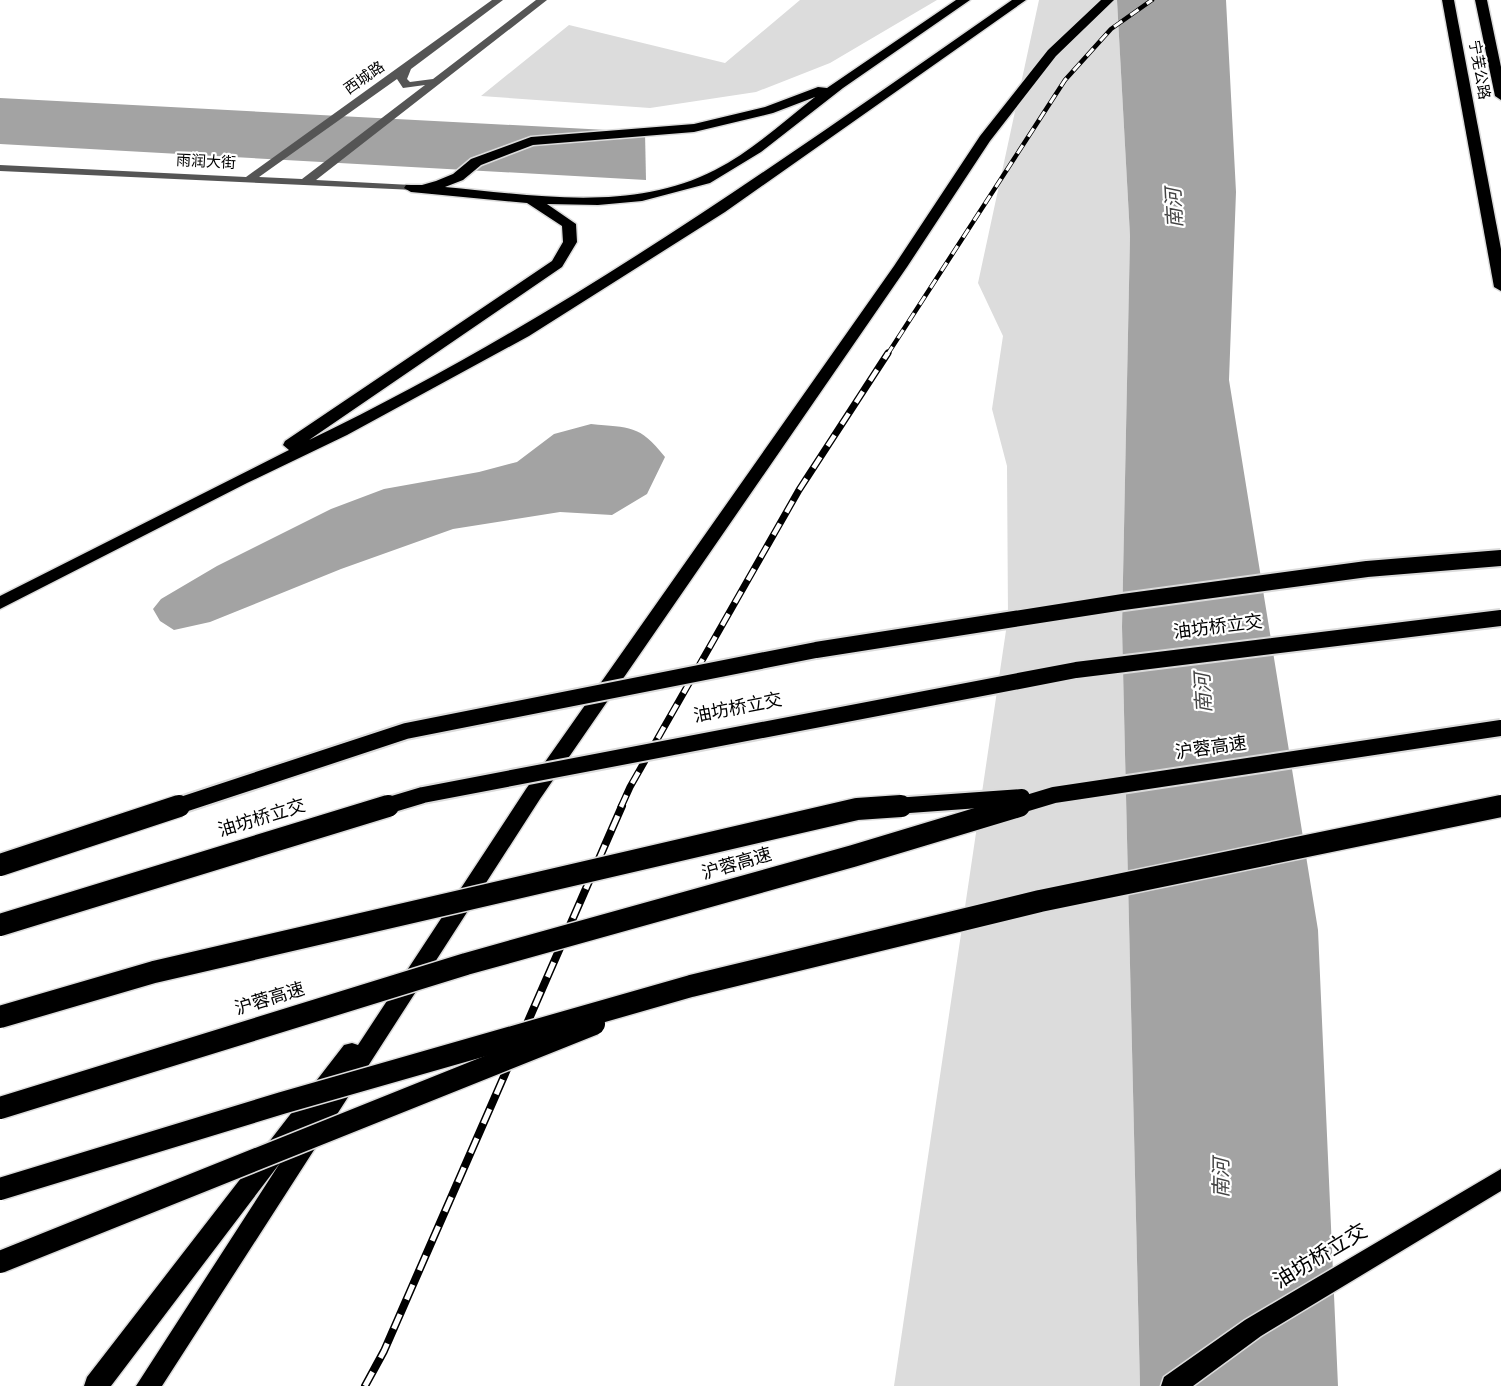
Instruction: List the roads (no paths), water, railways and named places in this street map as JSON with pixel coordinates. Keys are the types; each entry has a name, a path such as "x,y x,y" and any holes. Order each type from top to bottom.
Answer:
{"highway":[{"path":"411,188 558,202 624,198 665,192 705,180 737,161 840,84 964,0"},
{"path":"0,603 241,479 341,431 524,333 720,209 1020,0"},
{"path":"148,1386 533,794 900,267 998,121 1052,53 1108,0"},
{"name":"宁芜公路","path":"1448,0 1501,287"},
{"name":"宁芜公路","path":"1481,0 1501,96"},
{"path":"411,188 438,185 458,177 476,162 531,141 694,128 769,110 840,84"},
{"path":"241,479 557,264 570,242 569,224 530,199"},
{"path":"0,865 406,730 839,646 1123,602 1355,570 1501,558"},
{"name":"油坊桥立交","path":"0,925 423,795 1076,670 1501,618"},
{"name":"沪蓉高速","path":"0,1108 466,964 853,856 1054,795 1501,728"},
{"path":"0,1017 154,972 857,809 1054,795"},
{"path":"0,1189 282,1103 692,986 1040,901 1501,806"},
{"path":"96,1386 437,941"},
{"path":"0,1262 692,986"},
{"name":"油坊桥立交","path":"1173,1386 1253,1328 1501,1179"}],"street":[{"name":"西城路","path":"248,180 407,68 498,0"},
{"path":"306,182 542,0"},
{"path":"407,68 402,79 407,86 420,85 439,78"},
{"name":"雨润大街","path":"0,168 411,188"}],"water":[{"name":"南河","path":"1117,0 1226,0 1236,192 1229,380 1318,930 1338,1386 1140,1386 1122,627 1130,236"},
{"path":"0,98 645,132 646,180 0,144"},
{"path":"591,424 625,427 640,433 648,438 665,457 647,494 612,515 560,512 453,529 341,569 210,622 174,630 160,621 153,609 161,599 217,566 331,509 384,489 479,472 517,462 554,434"}],"railway":[{"path":"887,355 1065,80 1111,29 1152,0"},
{"path":"621,807 630,787 799,490 888,353"},
{"path":"365,1386 384,1351 622,806"}]}
